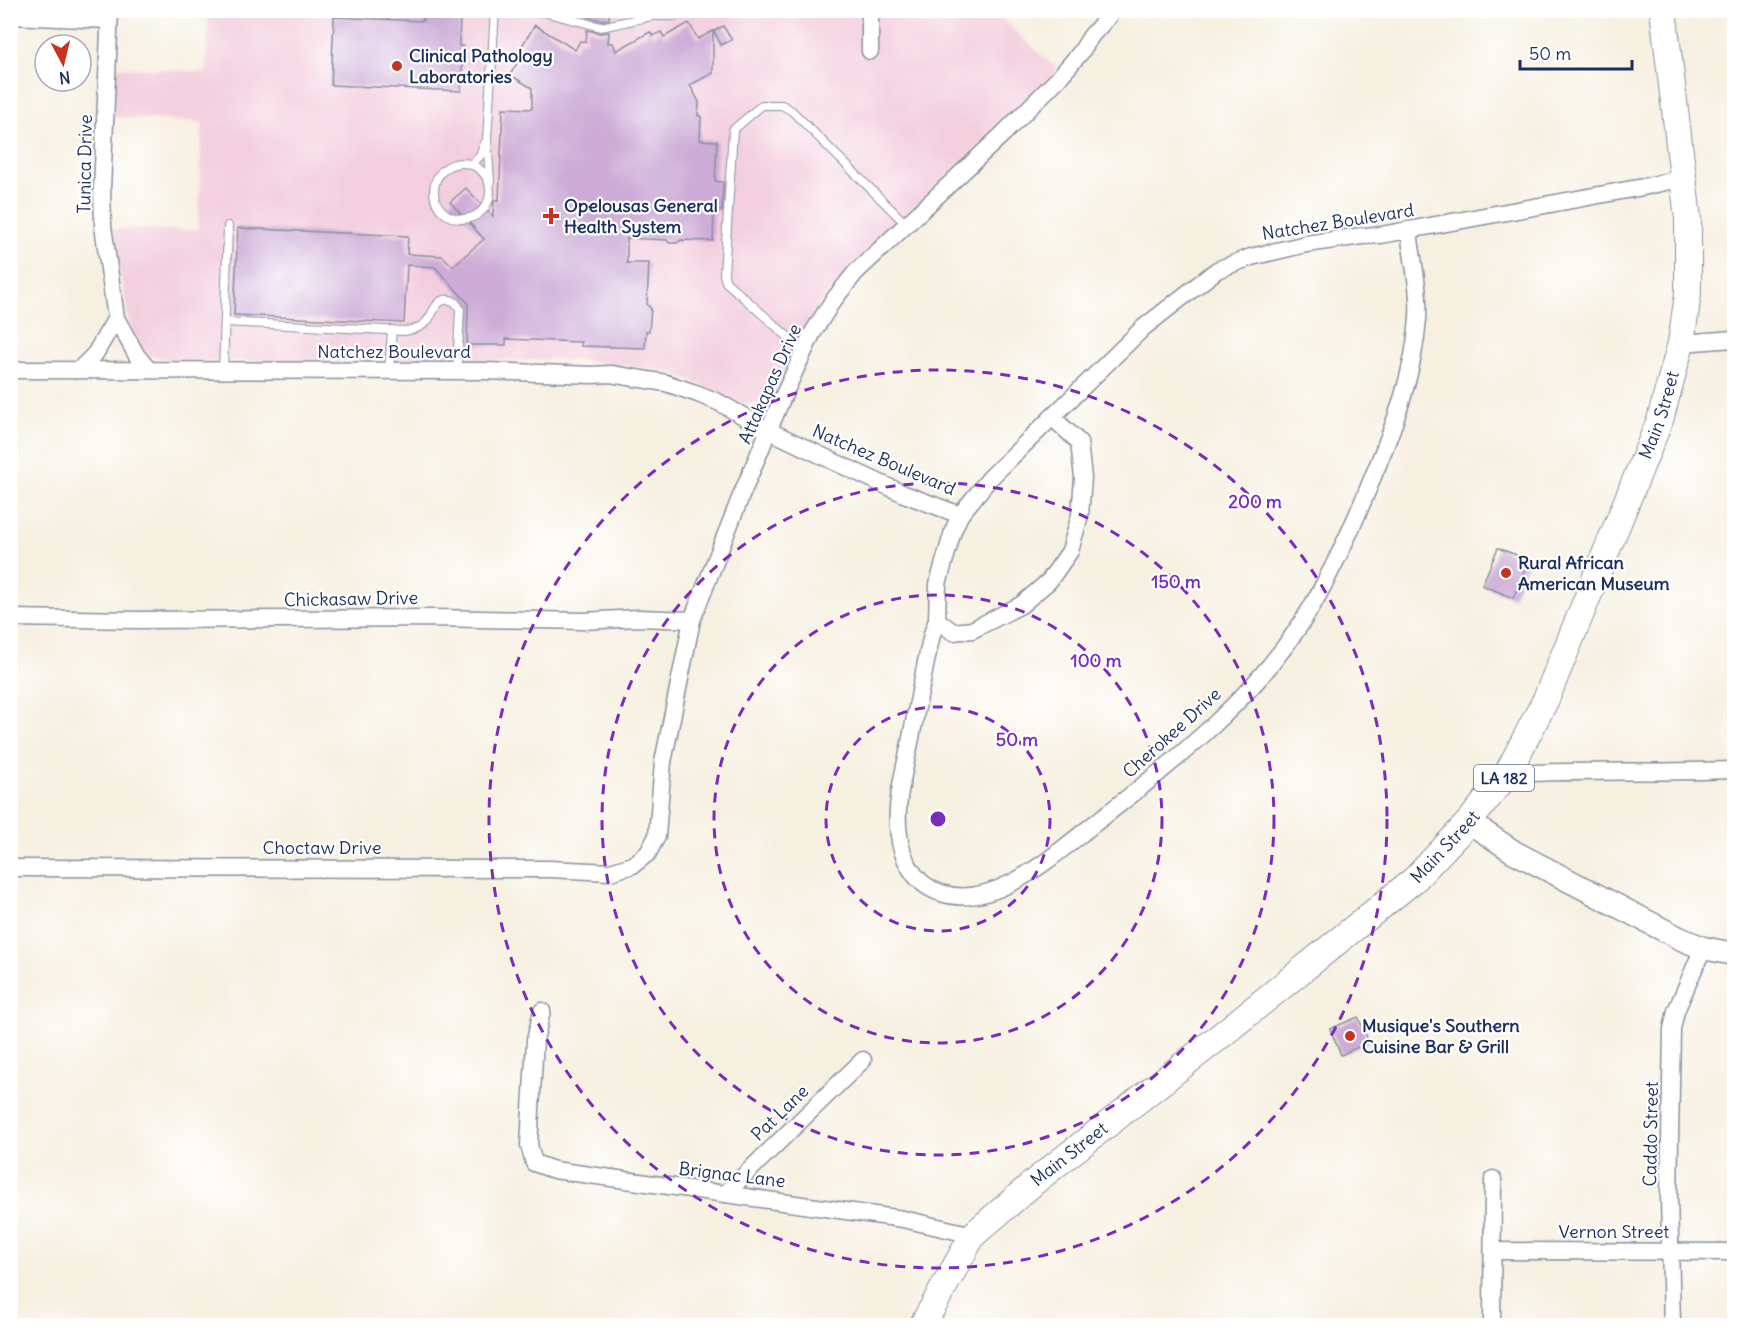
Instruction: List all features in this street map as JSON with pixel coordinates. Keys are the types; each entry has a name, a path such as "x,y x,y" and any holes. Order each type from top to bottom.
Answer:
{"main road":[{"name":"Main Street","path":"922,1326 973,1235 1039,1178 1415,879 1469,822 1507,774 1546,699 1656,431 1681,343 1688,294 1688,219 1663,10"}],"street":[{"path":"870,10 870,51"},
{"name":"Attakapas Drive","path":"633,865 648,853 657,836 663,762 692,620 732,516 804,351 832,302 855,273 1057,80 1081,52 1091,36 1114,13"},
{"path":"10,16 109,16"},
{"name":"Tunica Drive","path":"109,16 102,189 103,226 116,318 136,356 148,369"},
{"name":"Natchez Boulevard","path":"10,370 457,371 611,374 666,383 718,402 770,431 904,494 960,514 990,478 1143,328 1217,270 1251,257 1306,244 1409,231 1683,178"},
{"name":"Cherokee Drive","path":"960,514 938,584 937,620 932,634 902,780 898,817 898,835 910,869 921,883 938,892 956,897 975,896 1011,884 1042,864 1160,773 1195,742 1241,697 1290,640 1328,577 1352,527 1388,441 1406,388 1414,352 1418,315 1409,231"},
{"path":"80,369 95,354 116,318"},
{"path":"1681,343 1734,339"},
{"path":"937,620 953,632 972,630 1021,605 1049,581 1070,551 1080,515 1082,496 1083,478 1079,442 1052,417"},
{"name":"Chickasaw Drive","path":"10,618 137,620 434,618 583,621 638,618 692,620"},
{"path":"1507,774 1567,771 1734,770"},
{"path":"1469,822 1514,852 1679,938 1703,948 1734,954"},
{"name":"Choctaw Drive","path":"10,868 549,869 610,872 633,865"},
{"name":"Caddo Street","path":"1672,1326 1669,1196 1672,1029 1676,1011 1703,948"},
{"name":"Brignac Lane","path":"542,1011 536,1040 529,1145 534,1163 554,1170 903,1219 973,1235"},
{"name":"Pat Lane","path":"725,1194 863,1060"},
{"path":"1492,1326 1494,1179"},
{"name":"Vernon Street","path":"1493,1251 1734,1252"}],"lane":[{"path":"490,184 480,169 462,163 453,165 438,176 434,185 436,204 449,217 458,220 476,216 489,202 491,194 487,139 495,11 538,11 601,27 657,15 675,16 688,10"},
{"path":"804,351 726,282 724,275 733,130 762,105 782,105 792,111 907,225"},
{"path":"471,165 480,156 487,139"},
{"path":"223,371 228,226"},
{"path":"225,322 405,331 421,327 427,322 442,299 453,301 460,309 457,371"},
{"path":"389,371 392,330"}],"shaded area":[{"name":"Opelousas General Health System","path":"209,11 999,11 999,16 1058,70 887,232 824,298 773,395 760,403 743,404 673,373 582,360 174,361 147,355 139,347 130,326 112,229 198,230 202,122 112,117 116,67 206,72"}],"building":[{"path":"588,10 610,10 609,19 588,17"},
{"name":"Clinical Pathology Laboratories","path":"423,14 460,16 459,46 463,46 461,91 331,85 334,17 423,21"},
{"path":"689,23 698,39 713,31 713,73 690,85 699,102 700,140 717,141 715,181 723,182 722,211 714,211 713,241 681,240 677,243 669,243 667,240 627,238 627,263 649,263 647,304 651,309 645,348 581,346 581,342 506,339 506,345 467,345 468,303 435,267 407,265 404,323 234,315 238,228 408,236 407,254 442,256 453,266 484,239 450,202 466,188 493,216 494,200 499,200 503,108 532,109 532,88 510,75 522,55 518,52 535,25 575,50 580,41 586,42 587,30 600,33 609,32 608,43 613,43 616,51 650,32 653,36 661,32 664,37"},
{"path":"723,26 732,40 721,45 714,31"},
{"name":"Rural African American Museum","path":"1498,548 1529,560 1513,598 1482,585"},
{"name":"Musique's Southern Cuisine Bar & Grill","path":"1358,1017 1369,1042 1341,1055 1330,1029"}],"place":[{"name":"Clinical Pathology Laboratories","path":"397,66"},
{"name":"Opelousas General Health System","path":"551,216"},
{"name":"Rural African American Museum","path":"1506,573"},
{"name":"Musique's Southern Cuisine Bar & Grill","path":"1350,1036"}]}
